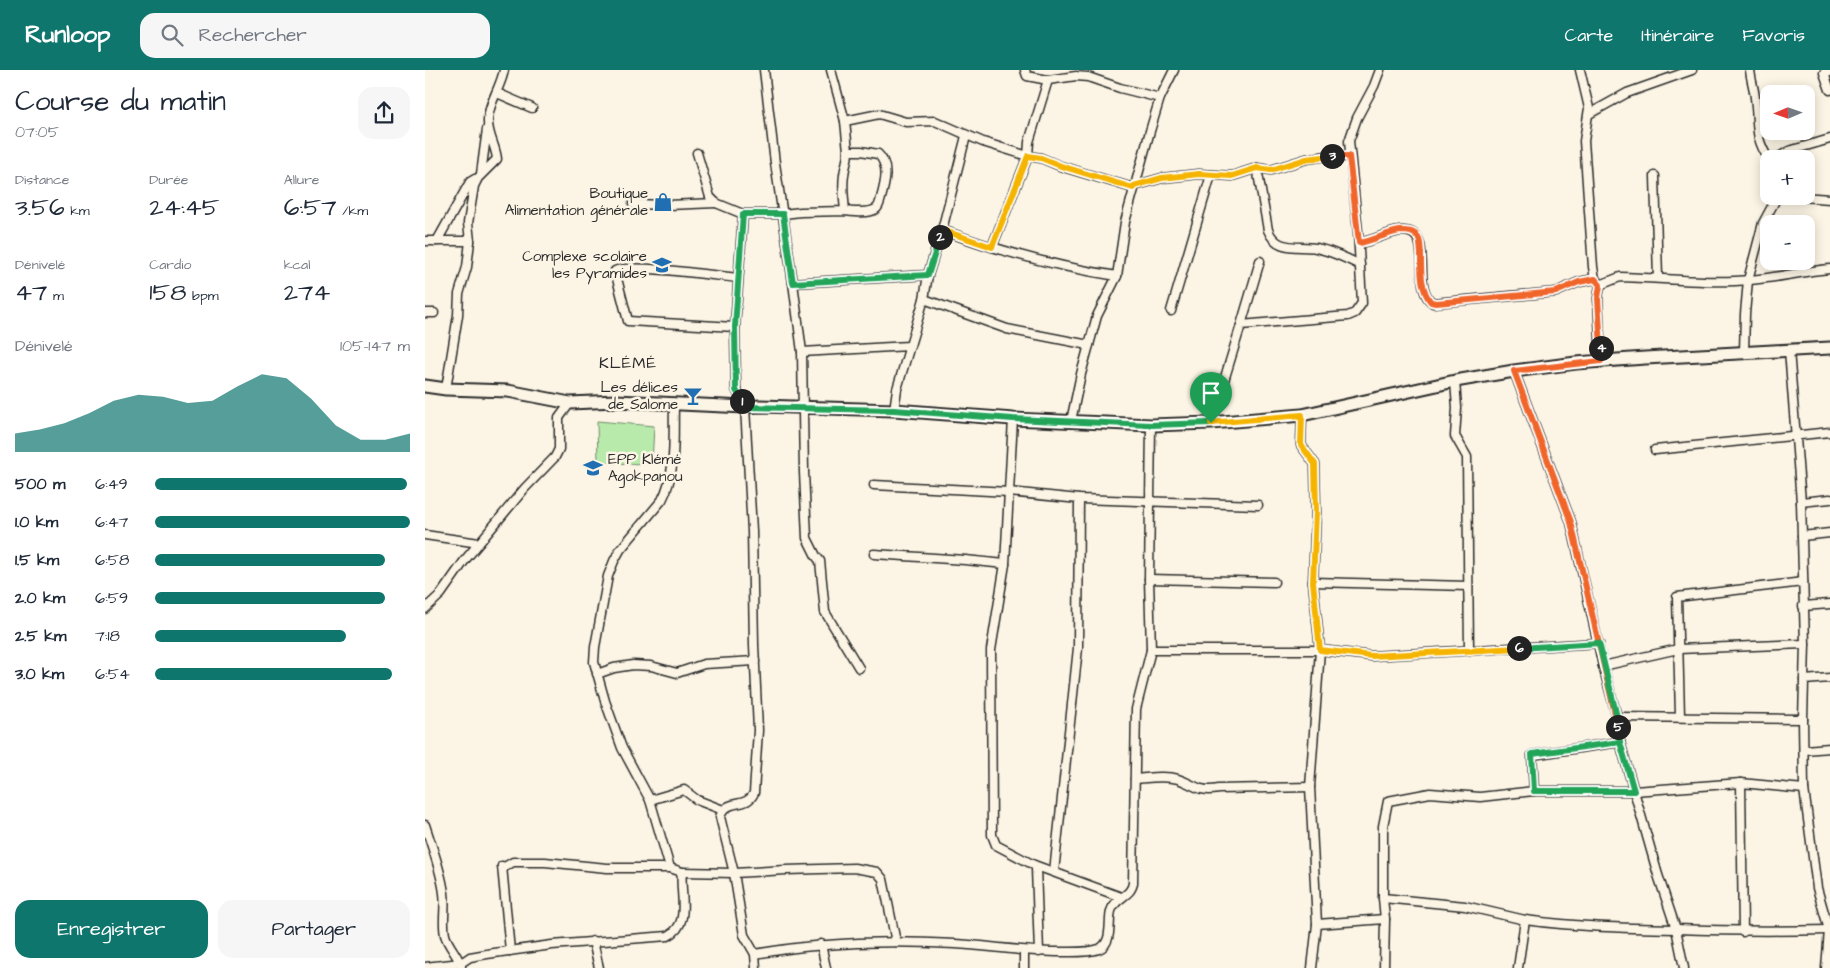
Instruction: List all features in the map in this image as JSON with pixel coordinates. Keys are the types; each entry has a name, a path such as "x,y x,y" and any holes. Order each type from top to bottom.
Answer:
{"street":[{"path":"480,176 489,112 497,93 503,70"},
{"path":"764,70 775,163 802,352 804,407 803,472 807,538 815,556 820,561 825,612 859,668"},
{"path":"831,70 845,121 848,151 843,181 845,211"},
{"path":"1025,70 1027,76 1048,80 1083,73 1120,88 1160,98"},
{"path":"1071,421 1097,316 1117,276 1125,222 1160,98 1174,70"},
{"path":"1241,325 1348,316 1355,313 1362,303 1359,243 1349,156 1350,134 1380,70"},
{"path":"1580,70 1589,114 1584,141 1598,282 1601,361"},
{"path":"1589,114 1627,93 1692,70"},
{"path":"1750,70 1756,102 1757,136 1763,150"},
{"path":"1826,72 1830,90"},
{"path":"992,247 1028,156 1029,142 1048,80"},
{"path":"497,93 532,108"},
{"path":"845,121 879,114 906,122 935,121 966,136 1134,187 1162,178 1199,174 1232,176 1257,168 1271,170 1306,159 1327,156 1349,156"},
{"path":"446,389 458,315 459,294 467,267 470,240 468,223 474,186 480,176 497,159 497,152 488,124"},
{"path":"894,410 897,389 924,300 928,275 942,230 966,136"},
{"path":"1795,150 1830,139"},
{"path":"633,204 668,206 715,203 743,214 869,211 877,208 886,178 883,161 877,154 866,151 848,151"},
{"path":"697,153 710,197 715,203"},
{"path":"1257,168 1272,239 1284,246 1316,248 1332,252 1360,265"},
{"path":"1171,310 1211,175"},
{"path":"437,241 470,182 480,176"},
{"path":"1655,176 1658,278"},
{"path":"1815,198 1830,199"},
{"path":"1744,352 1748,280 1763,223 1773,205"},
{"path":"743,214 735,327 736,390 745,407 752,531 758,730 754,793 750,800 728,805 720,817 734,873 744,936 755,954 756,968"},
{"path":"942,230 992,247 1074,269 1117,276"},
{"path":"1359,243 1371,241 1395,232 1406,231 1414,233 1419,238 1422,277 1426,294 1433,303 1556,292 1579,282 1598,282 1620,277 1748,280 1774,278 1808,270 1830,269"},
{"path":"425,241 470,240"},
{"path":"1211,423 1259,261"},
{"path":"735,327 628,321 615,271 618,269 636,268 738,278"},
{"path":"793,283 928,275"},
{"path":"924,300 1007,328 1089,345"},
{"path":"425,313 434,313"},
{"path":"802,352 909,346"},
{"path":"425,386 446,389 508,391 570,403 616,401 745,407 894,410 1013,419 1151,425 1211,423 1302,415 1455,381 1514,371 1601,361 1830,348"},
{"path":"1789,350 1801,502 1805,644 1804,790 1817,888 1829,930 1826,968"},
{"path":"1514,371 1571,522 1603,666 1617,717 1620,742 1658,875 1677,929 1684,968"},
{"path":"1455,381 1457,408 1455,436 1467,457 1469,650"},
{"path":"425,609 441,594 479,543 525,488 555,457 559,449 559,418 570,403"},
{"path":"670,868 650,800 622,748 594,662 608,576 614,561 620,550 662,500 667,491 673,468 674,404"},
{"path":"1302,415 1301,445 1315,464 1316,512 1313,582 1320,650 1310,787 1317,924 1312,968"},
{"path":"1013,419 1005,564 991,650 992,835 996,844 1034,866 1121,898"},
{"path":"755,954 821,944 896,942 956,944 1039,952 1079,952 1104,946 1108,939 1111,909 1115,902 1131,892 1133,883 1136,709 1151,650 1149,579 1151,425"},
{"path":"1655,450 1830,432"},
{"path":"874,485 1009,492 1079,499 1258,505"},
{"path":"1054,872 1078,648 1079,499"},
{"path":"1801,502 1830,499"},
{"path":"1801,536 1830,533"},
{"path":"425,535 479,543"},
{"path":"874,554 1005,564"},
{"path":"1149,579 1274,582"},
{"path":"1313,582 1469,586"},
{"path":"1681,717 1677,598 1803,582"},
{"path":"1803,606 1830,604"},
{"path":"1151,650 1320,650 1372,656 1599,643"},
{"path":"1603,666 1678,649 1805,644"},
{"path":"597,674 614,668 633,665 651,666 677,674 704,664 755,661"},
{"path":"1804,680 1830,678"},
{"path":"1617,717 1803,719"},
{"path":"1534,791 1532,754 1620,742"},
{"path":"1804,750 1830,748"},
{"path":"1135,779 1169,777 1207,791 1219,788 1310,787"},
{"path":"1384,968 1383,826 1388,801 1430,793 1480,797 1534,791 1634,791 1741,783 1804,790"},
{"path":"1741,783 1743,932"},
{"path":"650,800 684,790 697,800 723,810"},
{"path":"425,825 429,847 444,893 443,916 445,933 461,966"},
{"path":"510,951 502,866 503,868 513,862 545,862 607,868 670,868 682,872 734,873 854,868 877,872 883,879 896,942"},
{"path":"1034,866 1037,873 1039,952"},
{"path":"425,967 461,966 469,957 510,951 593,941 668,936 673,934 683,915 682,872"},
{"path":"1383,898 1465,906 1525,920 1559,925 1743,932 1829,930"},
{"path":"1317,924 1385,919"},
{"path":"1517,968 1525,920"},
{"path":"593,941 599,968"},
{"path":"821,944 826,968"},
{"path":"1023,968 1024,951"}],"green space":[{"path":"597,421 654,426 652,464 598,463"}],"place":[{"name":"Boutique Alimentation générale","path":"663,202"},
{"name":"Complexe scolaire les Pyramides","path":"662,265"},
{"name":"Les délices de Salome","path":"693,396"},
{"name":"EPP Klémé Agokpanou","path":"593,468"}],"district":[{"name":"KLÉMÉ","path":"628,363"}],"route":[{"path":"1211,423 1151,425 1013,419 894,410 745,407 736,390 735,327 743,214 783,214 793,283 928,275 942,230 992,247 1028,156 1041,158 1133,188 1134,186 1162,178 1199,174 1232,176 1257,168 1271,170 1306,159 1327,156 1349,156 1359,243 1371,241 1395,232 1406,231 1414,233 1419,238 1423,285 1431,302 1556,292 1579,282 1595,279 1600,285 1598,298 1601,361 1514,371 1553,470 1571,522 1599,643 1603,666 1617,717 1620,742 1532,754 1534,791 1634,791 1620,742 1617,717 1603,666 1599,643 1372,656 1320,650 1313,582 1316,512 1315,464 1301,445 1302,415 1211,423"}]}
